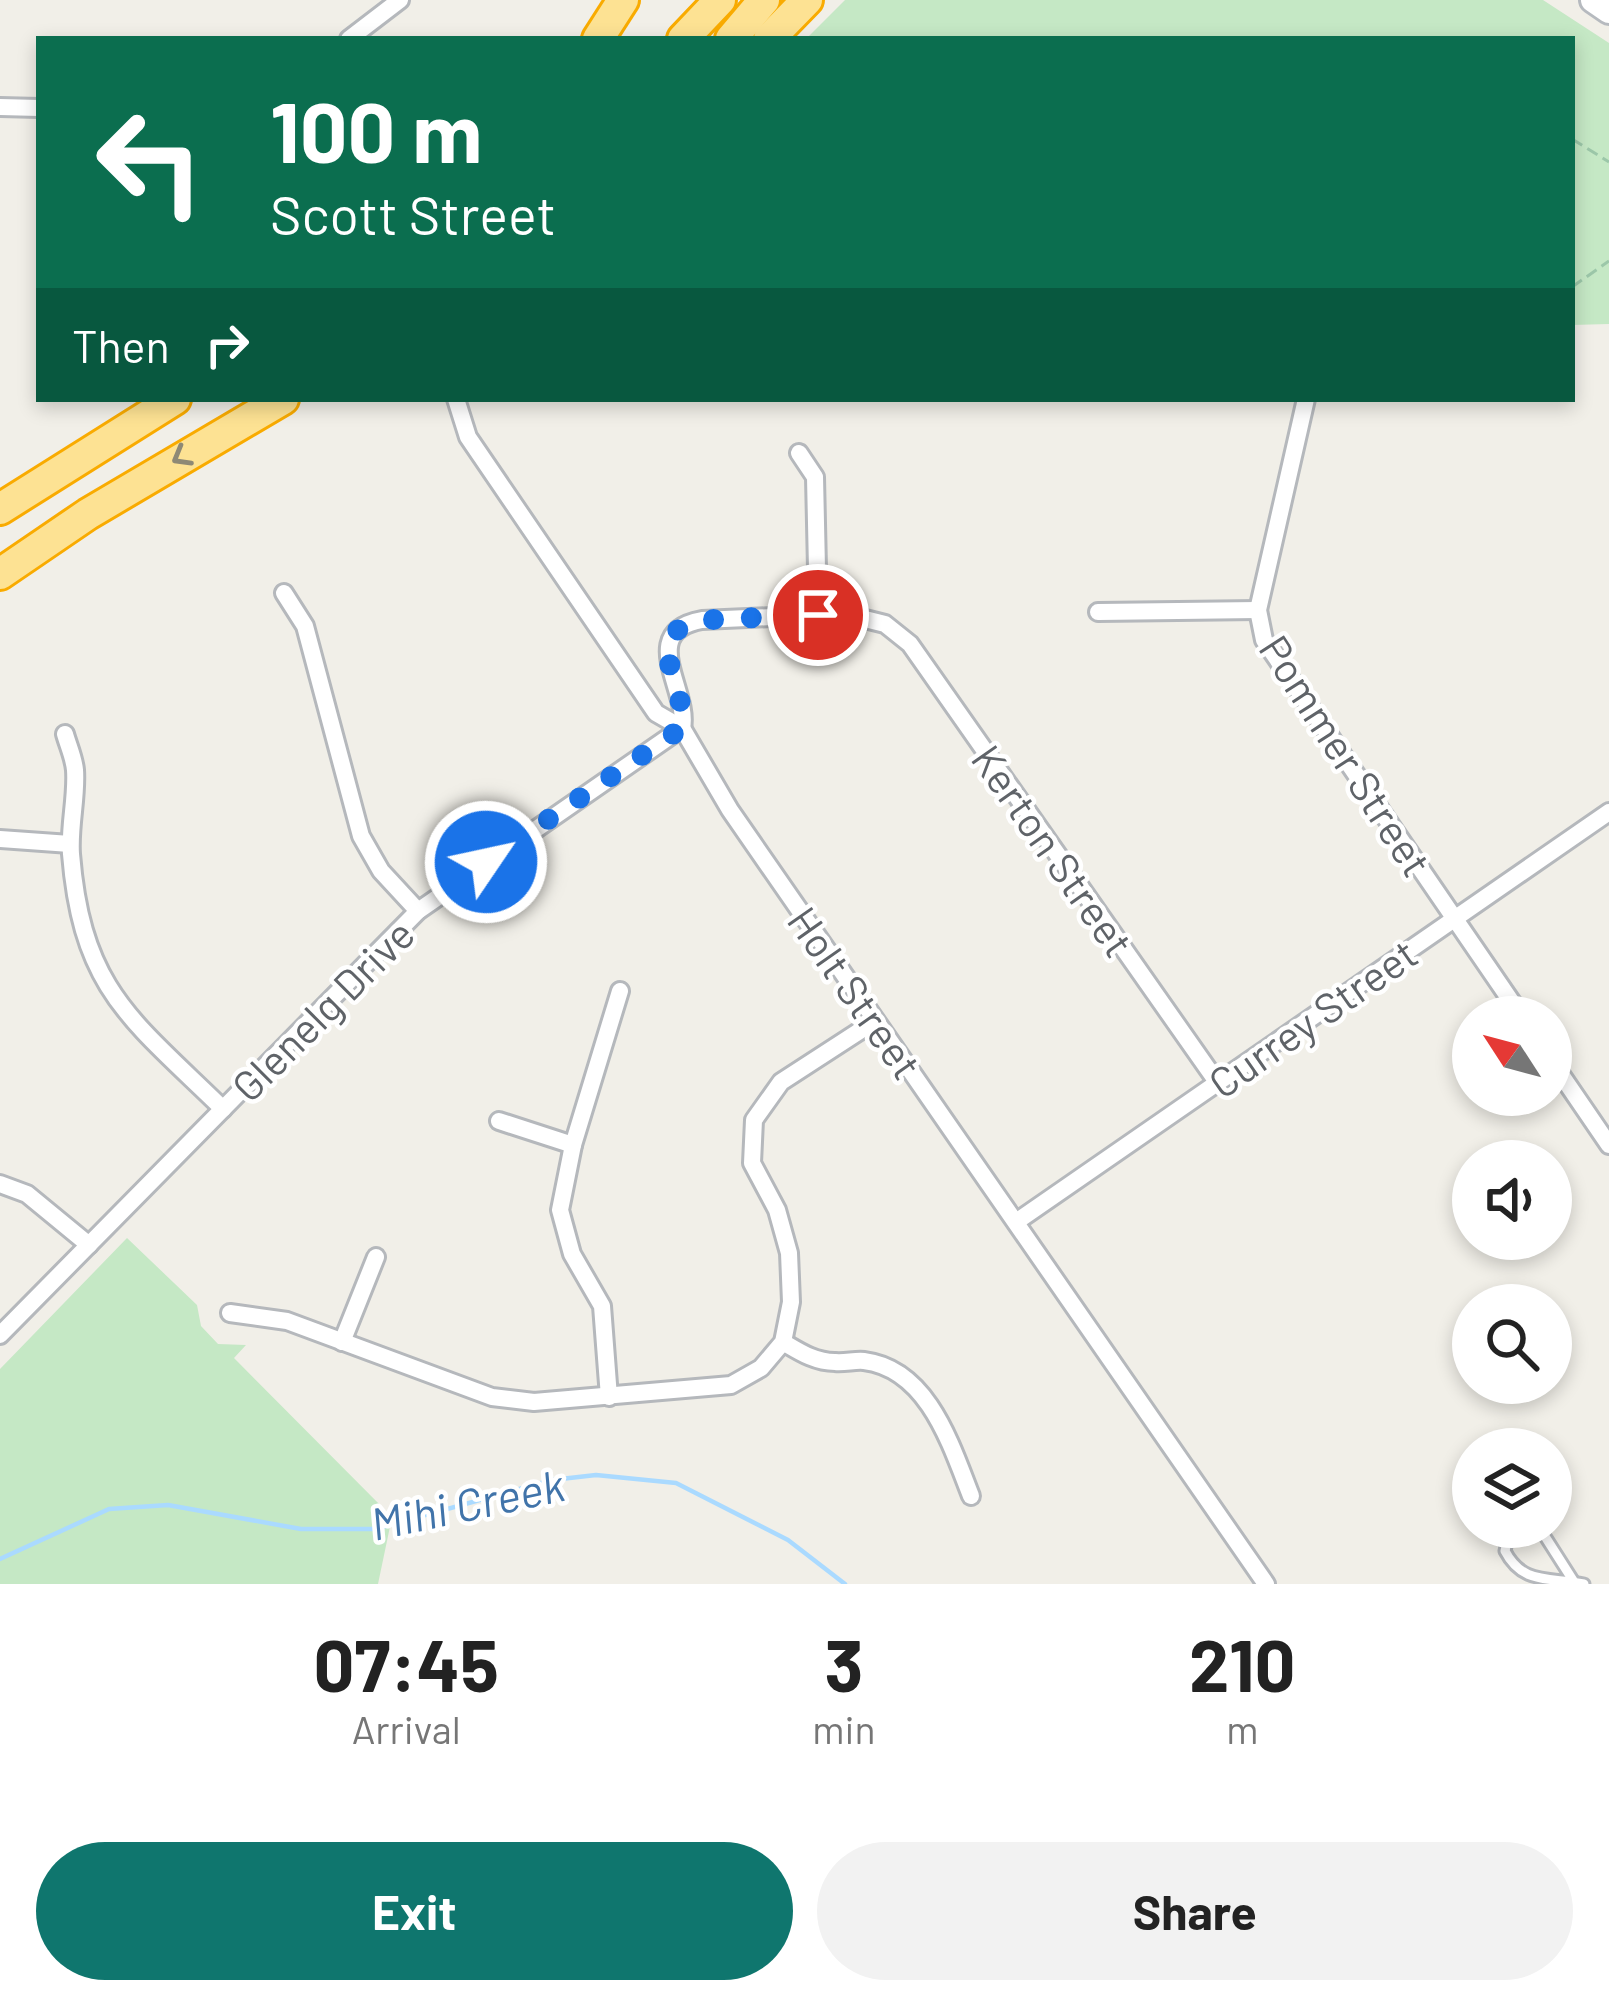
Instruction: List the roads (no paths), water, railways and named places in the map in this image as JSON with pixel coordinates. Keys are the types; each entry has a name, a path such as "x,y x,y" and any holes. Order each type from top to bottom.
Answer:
{"highway":[{"path":"600,36 623,0"},
{"path":"686,36 720,0"},
{"path":"734,36 764,0"},
{"path":"772,36 807,0"},
{"path":"0,509 170,402"},
{"path":"0,574 88,514 278,402"}],"main road":[{"path":"1593,0 1609,11"}],"street":[{"path":"353,36 400,0"},
{"path":"0,106 36,108"},
{"name":"Holt Street","path":"457,402 464,431 595,625 656,713 682,728 722,799 1267,1584"},
{"name":"Pommer Street","path":"1305,402 1258,610 1264,640 1508,996"},
{"path":"682,728 684,707 668,655 678,631 702,620 818,615 815,477 799,453"},
{"path":"284,592 305,626 361,836 381,871 418,911"},
{"path":"1098,612 1258,610"},
{"name":"Kerton Street","path":"818,615 885,624 910,644 1217,1082"},
{"name":"Glenelg Drive","path":"0,1335 418,911 682,728"},
{"path":"65,734 75,768 70,844 81,925 112,996 128,1017 223,1109"},
{"name":"Currey Street","path":"1016,1222 1609,812"},
{"path":"0,839 70,844"},
{"path":"609,1396 602,1306 572,1254 560,1210 573,1145 620,992"},
{"path":"230,1313 287,1321 492,1397 534,1402 731,1385 761,1368 783,1342 791,1302 789,1252 777,1210 752,1163 754,1120 782,1082 875,1021"},
{"path":"1572,1091 1609,1145"},
{"path":"499,1121 573,1145"},
{"path":"0,1184 27,1194 89,1245"},
{"path":"342,1342 376,1257"},
{"path":"783,1342 808,1358 893,1370 925,1396 971,1496"}],"lane":[{"path":"1506,1548 1518,1575 1536,1583 1579,1583"},
{"path":"1554,1548 1579,1583"}],"waterway":[{"name":"Mihi Creek","path":"0,1559 109,1509 168,1505 301,1529 375,1529 552,1480 596,1475 676,1483 788,1540 845,1584"}]}
